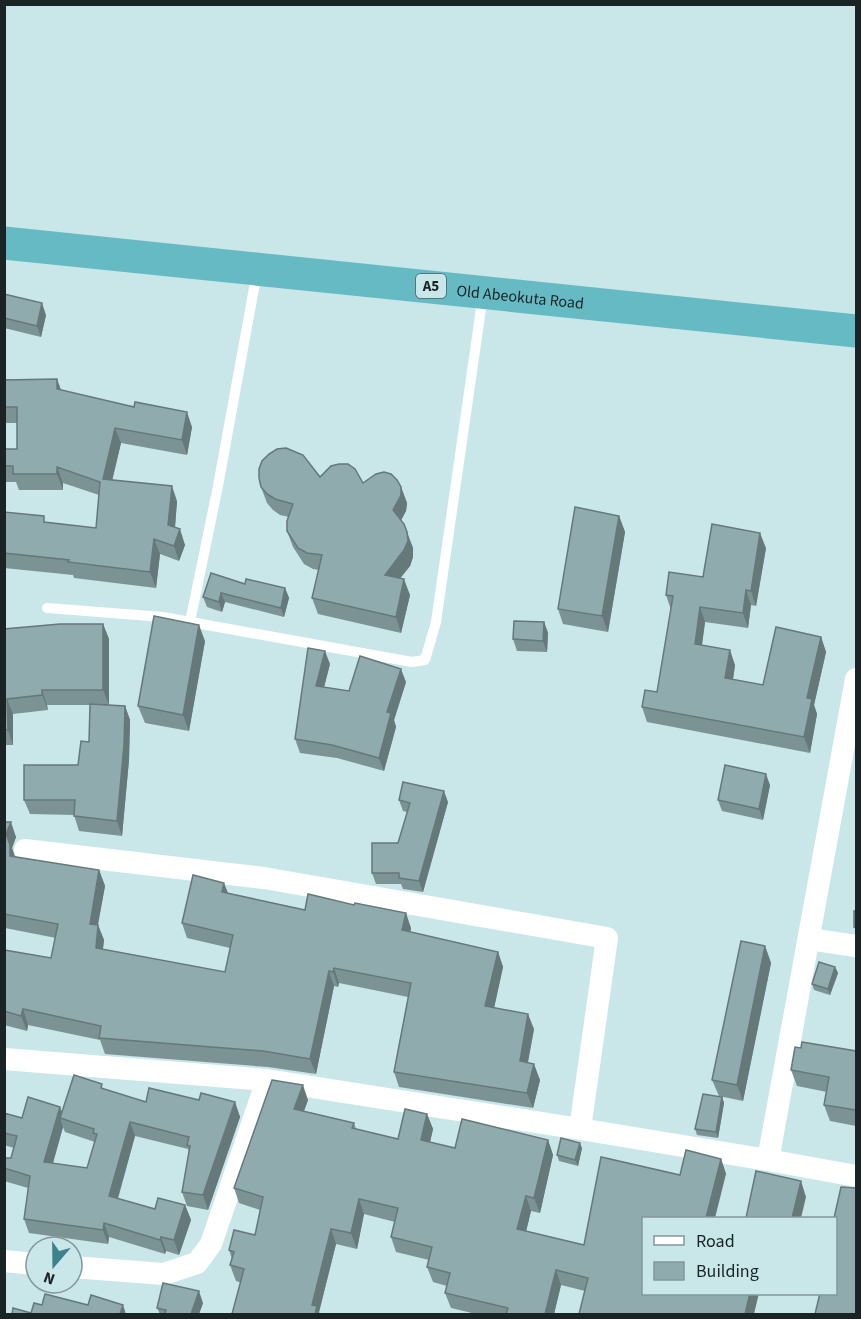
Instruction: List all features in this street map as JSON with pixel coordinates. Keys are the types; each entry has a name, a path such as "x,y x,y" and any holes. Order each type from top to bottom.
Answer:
{"highway":[{"name":"Old Abeokuta Road","path":"4,243 856,331"}],"street":[{"path":"768,1160 856,679"},
{"path":"25,849 264,878 607,938 580,1129"},
{"path":"809,939 856,946"},
{"path":"4,1059 267,1080 580,1129 856,1176"},
{"path":"84,1268 164,1274 197,1263 211,1244 267,1080"},
{"path":"4,1261 24,1263"}],"lane":[{"path":"190,622 218,486 257,269"},
{"path":"47,608 163,617 412,662 425,660 436,622 483,292"}],"building":[{"path":"4,294 42,303 37,326 4,318"},
{"path":"57,379 57,389 134,407 135,402 187,412 182,440 115,428 103,479 172,486 168,525 180,529 174,546 154,539 150,572 4,553 4,512 44,516 44,522 96,528 100,482 57,467 57,474 13,474 13,466 4,466 4,449 17,449 17,407 4,407 4,380"},
{"path":"286,448 303,455 320,477 331,466 348,464 355,469 363,483 376,474 384,472 391,474 397,480 401,487 401,495 393,510 404,524 408,541 385,575 404,579 396,617 312,598 322,555 307,553 298,548 287,531 287,521 293,504 267,494 261,487 259,478 262,461 277,449"},
{"path":"575,507 619,516 602,616 558,609"},
{"path":"712,524 760,533 751,591 746,590 743,613 700,607 695,644 730,650 725,678 763,685 776,627 821,637 807,698 812,699 804,737 642,707 645,690 657,692 673,596 666,595 669,572 703,577"},
{"path":"211,573 245,584 246,579 285,588 281,608 221,593 219,602 203,597"},
{"path":"154,616 199,625 183,715 138,706"},
{"path":"514,621 544,622 543,641 513,639"},
{"path":"60,624 103,624 103,690 42,690 42,695 7,699 8,730 4,730 4,629"},
{"path":"308,648 325,651 316,686 349,691 360,656 401,669 387,712 391,713 379,758 332,745 295,739"},
{"path":"90,704 125,706 117,821 74,816 75,800 24,800 24,765 78,765 81,741 89,742"},
{"path":"725,765 766,774 759,809 718,800"},
{"path":"403,782 444,791 419,881 399,878 399,873 372,873 372,843 398,843 410,803 399,800"},
{"path":"4,822 11,822 6,834 10,845 10,856 99,870 90,924 98,925 96,948 225,972 233,935 182,923 193,875 224,883 222,892 305,910 308,894 354,905 355,903 406,913 402,930 498,952 485,1006 528,1014 520,1061 534,1064 527,1093 394,1072 411,983 334,968 333,972 329,971 310,1059 263,1051 99,1038 101,1026 23,1009 21,1016 4,1011 4,950 51,958 58,924 4,914"},
{"path":"854,911 856,911 856,928 854,927"},
{"path":"741,941 765,946 737,1085 712,1080"},
{"path":"819,962 835,967 828,989 812,984"},
{"path":"802,1042 856,1051 856,1110 824,1105 829,1077 791,1070 795,1047 801,1048"},
{"path":"74,1075 102,1084 101,1088 146,1102 149,1088 199,1100 201,1093 235,1102 203,1195 182,1192 190,1146 187,1145 189,1137 130,1122 109,1196 155,1209 158,1198 185,1205 174,1240 161,1237 160,1240 104,1223 103,1230 24,1219 30,1176 4,1168 4,1158 11,1158 17,1136 4,1133 4,1113 22,1118 28,1097 60,1107 44,1162 87,1168 97,1134 93,1133 94,1129 60,1118"},
{"path":"272,1080 303,1085 294,1109 354,1123 352,1128 398,1139 405,1109 427,1114 421,1140 455,1148 462,1119 548,1140 534,1198 526,1196 517,1229 584,1245 601,1157 680,1175 686,1150 721,1159 706,1217 642,1217 642,1295 750,1295 745,1314 579,1314 588,1278 556,1270 545,1314 506,1314 508,1308 445,1293 450,1273 427,1267 432,1247 391,1237 398,1208 359,1199 351,1233 331,1229 312,1305 317,1306 315,1314 232,1314 244,1269 230,1265 234,1252 229,1250 234,1230 255,1235 263,1197 234,1188"},
{"path":"703,1094 722,1097 716,1132 695,1129"},
{"path":"561,1138 580,1143 575,1160 557,1155"},
{"path":"756,1171 801,1181 792,1217 746,1217"},
{"path":"841,1187 856,1188 856,1314 815,1314 820,1295 837,1295 837,1217 834,1217"},
{"path":"163,1283 199,1291 191,1314 165,1314 166,1310 157,1308"},
{"path":"45,1295 88,1305 91,1295 123,1305 120,1314 12,1314 13,1308 31,1313 34,1303 42,1305"}]}
